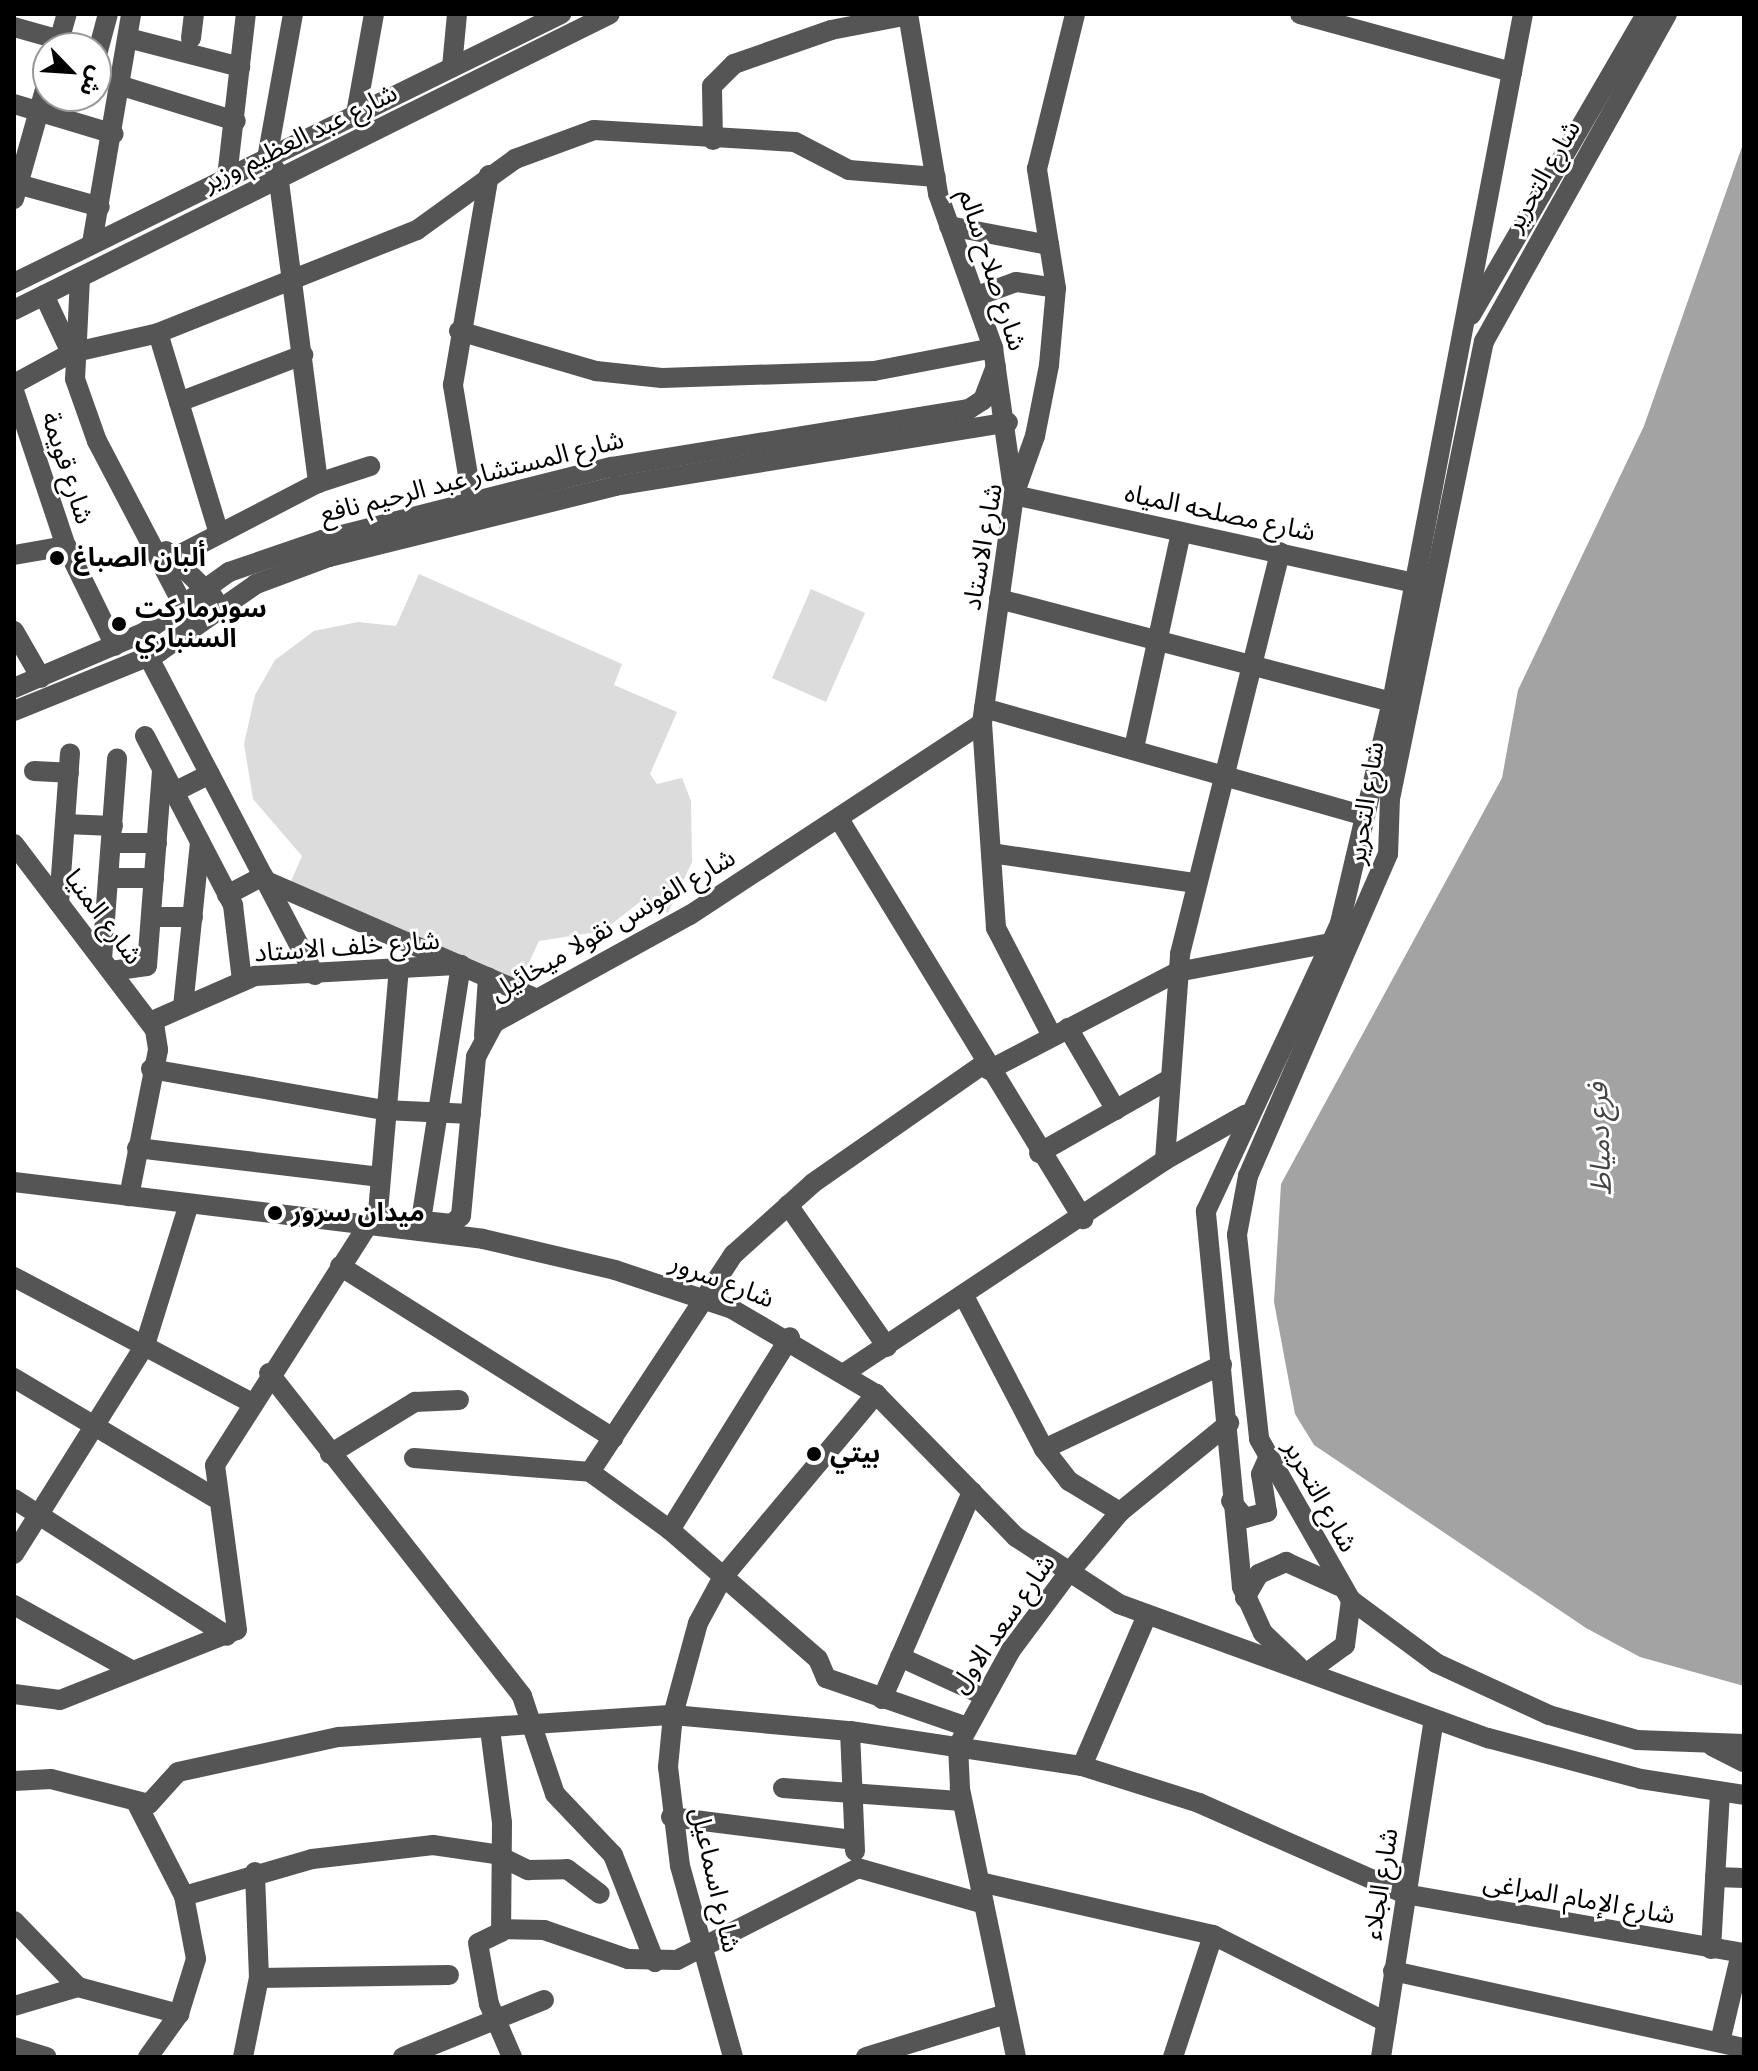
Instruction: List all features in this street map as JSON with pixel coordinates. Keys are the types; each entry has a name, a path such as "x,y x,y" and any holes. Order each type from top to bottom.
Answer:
{"street":[{"path":"92,243 114,134 131,14"},
{"path":"191,38 194,14"},
{"path":"227,177 236,121 246,14"},
{"path":"293,14 267,158 278,177 294,277 318,483"},
{"path":"356,114 374,14"},
{"path":"452,67 457,14"},
{"name":"شارع عبد العظيم وزير","path":"14,283 561,14"},
{"name":"شارع عبد العظيم وزير","path":"14,310 550,45 574,23 610,14"},
{"path":"713,140 712,86 734,64 831,30 908,14"},
{"name":"شارع صلاح سالم","path":"908,14 936,177 949,226 977,296 994,357 1008,422 1014,495"},
{"name":"شارع الاستاد","path":"1075,14 1037,169 1056,288 1039,419 1014,495 983,716 991,853 1004,954 1116,1110"},
{"path":"1300,14 1512,72"},
{"name":"شارع التحرير","path":"1308,1672 1263,1633 1245,1598 1231,1501 1229,1423 1206,1211 1245,1115 1330,943 1348,893 1363,815 1392,702 1523,14"},
{"name":"شارع التحرير","path":"1464,325 1646,14"},
{"name":"شارع التحرير","path":"1347,1594 1259,1439 1238,1215 1248,1176 1373,899 1389,845 1390,798 1484,341 1667,14"},
{"path":"540,24 550,45"},
{"path":"112,49 127,48 240,67"},
{"path":"122,86 236,121"},
{"path":"39,112 15,189 100,207"},
{"path":"42,112 114,134"},
{"path":"14,384 71,353 158,333 417,230 489,175 594,130 713,140 795,142 849,170 936,177"},
{"path":"293,145 302,166"},
{"path":"472,499 453,385 459,331 489,175"},
{"path":"949,226 1049,245"},
{"path":"71,353 80,278"},
{"path":"977,296 1016,282 1056,288"},
{"path":"44,295 71,353 97,441 167,552 183,607 199,629"},
{"path":"459,331 596,371 662,378 874,371 994,357"},
{"path":"158,333 218,531"},
{"path":"179,402 303,355"},
{"name":"شارع المستشار عبد الرحيم نافع","path":"14,688 115,646 183,607 207,586 322,540 472,499 611,467 969,409 983,400 994,357"},
{"name":"شارع قويمة","path":"14,391 66,546 115,646"},
{"name":"شارع المستشار عبد الرحيم نافع","path":"14,711 148,656 199,629 286,572 496,512 1008,422"},
{"path":"167,552 318,483 370,466"},
{"name":"شارع مصلحه المياه","path":"1014,495 1415,583"},
{"path":"1134,748 1181,532"},
{"path":"14,555 66,546"},
{"path":"167,552 207,586 222,612"},
{"path":"1165,1160 1177,972 1194,883 1221,771 1280,552"},
{"path":"999,599 1392,702"},
{"path":"14,631 41,678"},
{"path":"148,656 315,975"},
{"path":"983,716 1134,748 1363,815"},
{"name":"شارع الفونس نقولا ميخائيل","path":"433,1225 461,1216 471,1114 484,1036 535,998 690,915 839,819 983,716"},
{"path":"145,736 227,895 240,929 242,981"},
{"path":"117,759 108,878 107,965 147,966 162,770"},
{"path":"34,771 70,763 59,903"},
{"path":"174,792 210,774"},
{"path":"839,819 1039,1153 1083,1219"},
{"path":"65,824 157,843"},
{"path":"1359,840 1375,852 1389,845"},
{"path":"183,1007 200,842"},
{"name":"شارع المنيا","path":"14,844 150,1022"},
{"path":"991,853 1194,883"},
{"path":"108,878 154,878"},
{"path":"227,895 264,878 535,998"},
{"path":"1348,893 1365,886 1373,899"},
{"path":"151,917 193,917"},
{"path":"590,1472 701,1298 734,1254 788,1205 987,1066 1177,972 1330,943"},
{"path":"433,1225 436,1114 461,965"},
{"name":"شارع خلف الاستاد","path":"150,1022 242,981 461,965"},
{"path":"14,1694 60,1700 237,1630 240,1612 214,1497 215,1465 250,1402 340,1266 380,1224 384,1110 399,968"},
{"path":"484,1036 488,977"},
{"path":"129,1196 158,1040 150,1022"},
{"path":"151,1069 384,1110 471,1114"},
{"path":"1039,1153 1170,1079"},
{"path":"846,1372 965,1298 1165,1160 1245,1115"},
{"path":"137,1148 380,1177"},
{"name":"شارع سرور","path":"14,1182 380,1224 433,1225 571,1258 701,1298 790,1337 846,1372 876,1394 972,1492 1067,1575 1147,1615 1434,1720 1570,1761 1744,1795"},
{"path":"14,1554 97,1428 145,1345 189,1204"},
{"path":"788,1205 887,1347"},
{"path":"340,1266 613,1438"},
{"path":"14,1277 250,1402"},
{"path":"965,1298 1044,1449 1069,1481 1120,1512"},
{"path":"670,1530 790,1337"},
{"path":"1044,1449 1222,1365"},
{"path":"269,1373 330,1454 501,1666 535,1729 555,1794 613,1855 655,1962"},
{"path":"14,1378 214,1497"},
{"name":"شارع اسماعيل","path":"733,2057 671,1817 673,1715 698,1623 723,1577 876,1394"},
{"path":"330,1454 415,1402 459,1400"},
{"name":"شارع سعد الاول","path":"1016,2057 962,1801 958,1746 965,1726 983,1695 1067,1575 1120,1512 1229,1423"},
{"path":"414,1458 590,1472 670,1530 818,1659 826,1678 965,1726"},
{"path":"1231,1501 1245,1518 1267,1512 1261,1474 1268,1458"},
{"path":"882,1699 972,1492"},
{"path":"14,1499 227,1636"},
{"path":"1245,1598 1259,1574 1286,1562 1347,1594 1436,1663 1549,1715 1637,1740 1744,1744"},
{"path":"1308,1672 1345,1645 1347,1594"},
{"path":"14,1605 133,1671"},
{"path":"1082,1766 1147,1615"},
{"path":"900,1657 983,1695"},
{"name":"شارع الإمام المراغى","path":"136,1802 159,1799 178,1772 309,1741 535,1729 673,1715 850,1731 1082,1766 1225,1814 1405,1894 1742,1953"},
{"name":"شارع الجلاء","path":"1381,2057 1434,1720"},
{"path":"490,1729 502,1856 501,1929"},
{"path":"850,1731 850,1792 858,1868"},
{"path":"1710,1745 1744,1762"},
{"path":"14,1762 24,1780 136,1802 184,1896 196,1959 179,2014 148,2057"},
{"path":"783,1788 962,1801"},
{"path":"1711,1949 1720,1792"},
{"path":"671,1817 853,1840"},
{"path":"184,1896 255,1872 433,1845 502,1856 528,1870 567,1869 600,1894"},
{"path":"512,2057 496,2018 478,1943 501,1929 544,1930 655,1962 704,1951 858,1868 984,1904"},
{"path":"243,2057 259,1978 255,1872"},
{"path":"1715,1877 1744,1878"},
{"path":"980,1882 1213,1935 1386,2022"},
{"path":"14,1921 78,1987 179,2014"},
{"path":"1173,2057 1213,1935"},
{"path":"1720,2042 1742,1953"},
{"path":"1393,1971 1744,2048"},
{"path":"259,1978 449,1975"},
{"path":"14,2006 78,1987"},
{"path":"403,2057 544,2000"},
{"path":"866,2057 1006,2014"},
{"path":"14,2047 46,2057"}],"shaded area":[{"path":"419,574 622,664 614,685 677,712 650,774 657,784 682,778 691,801 692,862 668,913 646,897 603,931 539,941 520,982 289,886 302,856 253,799 244,744 255,695 275,660 314,631 358,622 396,626"},
{"path":"811,589 865,613 826,702 772,678"}],"water":[{"name":"فرع دمياط","path":"1744,141 1744,1686 1640,1657 1586,1628 1314,1445 1295,1414 1274,1302 1281,1184 1502,778 1518,690 1644,426"}],"place":[{"name":"ألبان الصباغ","path":"57,558"},
{"name":"سوبرماركت السنباري","path":"119,624"},
{"name":"ميدان سرور","path":"275,1213"},
{"name":"بيتي","path":"814,1454"}]}
